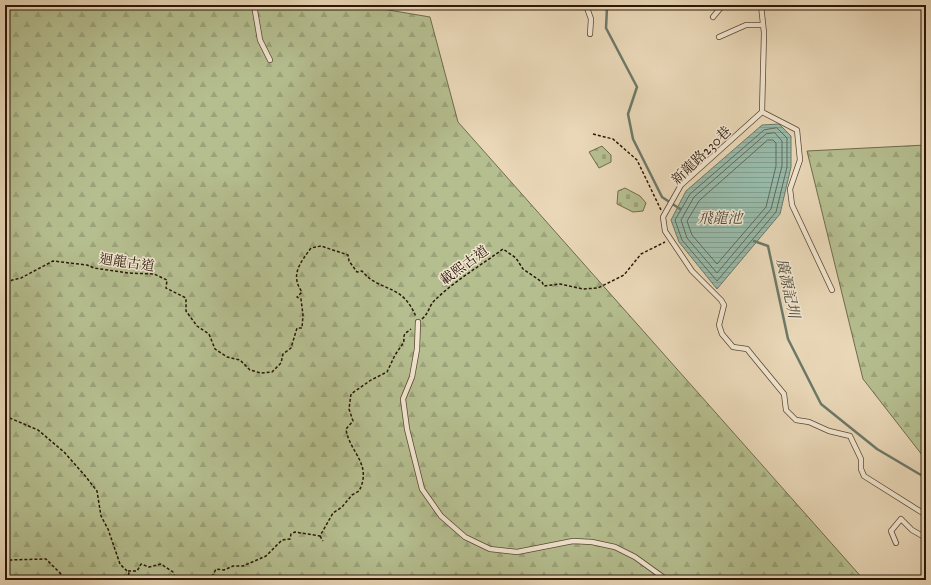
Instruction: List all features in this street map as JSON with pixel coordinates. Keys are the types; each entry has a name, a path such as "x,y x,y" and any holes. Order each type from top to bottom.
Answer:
{"lane":[{"path":"254,5 260,40 270,60"},
{"path":"586,5 591,19 590,34"},
{"path":"713,17 723,5"},
{"path":"760,5 763,25 762,112 797,130 800,160 790,189 792,205 832,290"},
{"path":"719,37 746,25 763,25"},
{"name":"新龍路230巷","path":"663,217 681,185 762,112"},
{"path":"663,217 665,231 692,271 721,300 724,305 719,325 722,334 733,347 747,349 773,383 784,394 786,410 796,420 810,422 829,431 850,436 861,459 861,469 864,476 926,515"},
{"path":"418,322 417,349 412,377 403,399 406,429 422,489 441,516 465,537 490,549 517,552 573,541 592,542 615,547 635,557 667,580"},
{"path":"896,543 891,531 902,519 912,530 926,538"}],"path":[{"path":"592,134 613,139 637,160 663,217"},
{"name":"載熙古道","path":"418,322 428,314 432,302 503,249 516,258 523,269 542,282 544,286 560,284 583,289 598,288 624,275 641,254 671,239"},
{"name":"迴龍古道","path":"5,289 12,280 21,278 53,261 87,265 94,268 128,274 154,274 167,280 166,288 170,292 186,298 186,310 197,326 209,334 215,350 227,357 240,360 250,370 261,373 272,372 281,363 283,354 291,348 297,328 302,328 303,315 301,299 297,297 302,292 296,284 297,269 311,248 321,246 348,255 349,261 357,272 362,271 376,285 386,286 401,294 412,308 418,322"},
{"path":"322,541 320,536 333,512 342,507 352,495 359,491 363,481 364,472 359,457 346,431 346,429 354,421 349,409 351,394 371,380 387,372 395,355 404,342 405,332 409,331 418,322"},
{"path":"5,416 38,430 64,452 98,492 101,516 108,529 120,564 129,573 126,580"},
{"path":"202,580 213,575 216,569 224,570 233,566 243,566 266,556 282,540 290,539 292,534 295,532 320,536"},
{"path":"5,558 8,560 46,559 67,580"},
{"path":"127,571 137,571 141,564 149,567 161,564 173,572 176,579 193,580"}],"green space":[{"path":"5,5 359,5 430,17 458,122 864,580 5,580"},
{"path":"926,145 926,460 863,379 807,151"},
{"path":"602,146 611,155 611,162 599,168 589,152"},
{"path":"625,188 640,196 646,203 643,211 633,212 617,204 618,191"}],"water":[{"name":"飛龍池","path":"779,124 791,136 791,167 780,214 717,289 679,242 671,220 686,191 762,125"}],"waterway":[{"name":"廣源記圳","path":"609,5 607,8 606,28 637,87 628,114 633,139 662,197 680,209"},
{"name":"廣源記圳","path":"754,241 768,246 788,339 821,404 877,449 926,478"}]}
